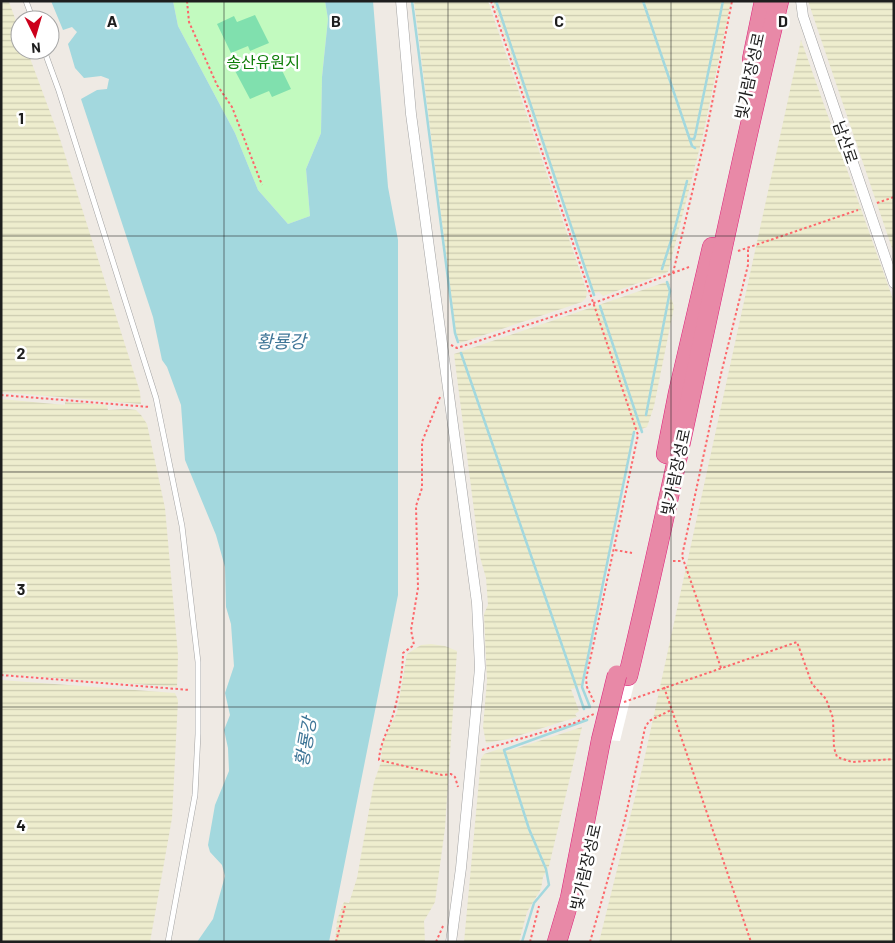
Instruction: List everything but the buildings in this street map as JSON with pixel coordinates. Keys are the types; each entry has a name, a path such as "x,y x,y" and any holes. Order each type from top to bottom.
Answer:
{"highway":[{"name":"빛가람장성로","path":"557,942 570,898 622,675 657,507 678,393 774,2"},
{"name":"빛가람장성로","path":"568,942 607,740"}],"street":[{"path":"401,1 411,114 447,394 469,530 477,603 480,668 473,753 451,942"},
{"name":"남산로","path":"801,1 804,16 894,283"}],"lane":[{"path":"48,60 62,100 157,407 182,526 198,662 195,795 168,942"}],"path":[{"path":"187,1 189,22 217,85 232,107 262,186"},
{"path":"491,1 638,436 586,679 586,687 596,706"},
{"path":"673,273 706,134 732,1"},
{"path":"738,251 894,197"},
{"path":"721,668 682,561 719,383 747,271 748,247"},
{"path":"449,342 457,348 594,303 689,267"},
{"path":"1,394 157,407"},
{"path":"447,394 441,395 422,442 422,488 416,506 418,588 411,630 414,645 403,653 402,677 394,714 380,748 379,760 442,775 451,774 455,777 462,794 468,797"},
{"path":"614,550 632,553"},
{"path":"673,561 682,561"},
{"path":"617,704 797,642 812,684 826,699 833,718 834,748 837,756 852,762 894,759"},
{"path":"1,675 198,690"},
{"path":"664,687 751,942"},
{"path":"590,942 625,819 645,728 649,721 671,710"},
{"path":"473,753 574,723 598,712"},
{"path":"336,942 345,906"},
{"path":"530,942 539,906"}],"green space":[{"path":"1,1 9,2 12,10 10,10 10,60 31,60 60,139 140,392 141,404 1,392"},
{"name":"송산유원지","path":"173,1 325,1 328,19 322,77 321,133 306,169 310,216 288,224 258,190 235,133 178,26"},
{"path":"414,1 488,1 587,292 586,298 582,302 460,343 456,333"},
{"path":"493,1 731,1 703,135 668,272 603,296 599,292 593,294"},
{"path":"808,1 894,1 894,254"},
{"path":"255,15 269,43 250,51 248,46 231,53 217,24 234,16 237,22"},
{"path":"801,40 894,302 894,942 599,942 643,765"},
{"path":"253,58 257,65 276,58 291,89 272,97 269,91 250,99 233,67"},
{"path":"669,281 670,299 674,307 654,406 647,427 633,432 581,686 571,689 579,711 575,714 577,717 508,739 486,743 483,727 487,681 484,614 488,605 486,578 480,557 454,354"},
{"path":"1,399 65,405 65,402 107,405 108,410 136,410 147,424 165,508 178,655 177,687 1,674"},
{"path":"421,645 445,646 457,651 445,828 435,902 424,921 425,942 335,942 337,920 344,902 349,903 357,878 374,782 381,762 382,744 397,712 407,654"},
{"path":"1,680 175,693 178,700 172,818 150,942 1,942"},
{"path":"582,727 549,866 543,877 541,889 527,912 519,942 464,942 481,759 484,754 499,749 508,751"}],"water":[{"name":"황룡강","path":"51,1 173,1 178,26 235,133 258,190 288,224 310,216 306,169 321,133 322,77 328,19 325,1 373,1 388,187 398,240 398,595 329,942 197,942 213,919 225,876 222,865 210,852 208,845 215,805 229,771 228,748 224,730 230,715 225,693 234,666 231,624 226,607 225,567 216,535 185,460 181,405 167,367 162,360 153,317 81,99 97,90 107,89 109,79 101,76 84,78 75,68 68,44 77,32 72,27 63,30 60,23 60,10 55,10"}],"pier":[{"path":"608,674 636,676 620,741 593,739"}],"waterway":[{"path":"412,1 455,333 458,342"},
{"path":"496,1 594,295"},
{"path":"643,1 692,146 695,148"},
{"path":"690,139 694,139 695,136 723,1"},
{"path":"662,269 687,181"},
{"path":"646,415 670,291 667,282"},
{"path":"600,306 642,432"},
{"path":"461,353 584,709"},
{"path":"583,707 590,707 582,687 634,432"},
{"path":"522,942 534,903 549,885 546,869 529,829 504,750 587,720"}]}
